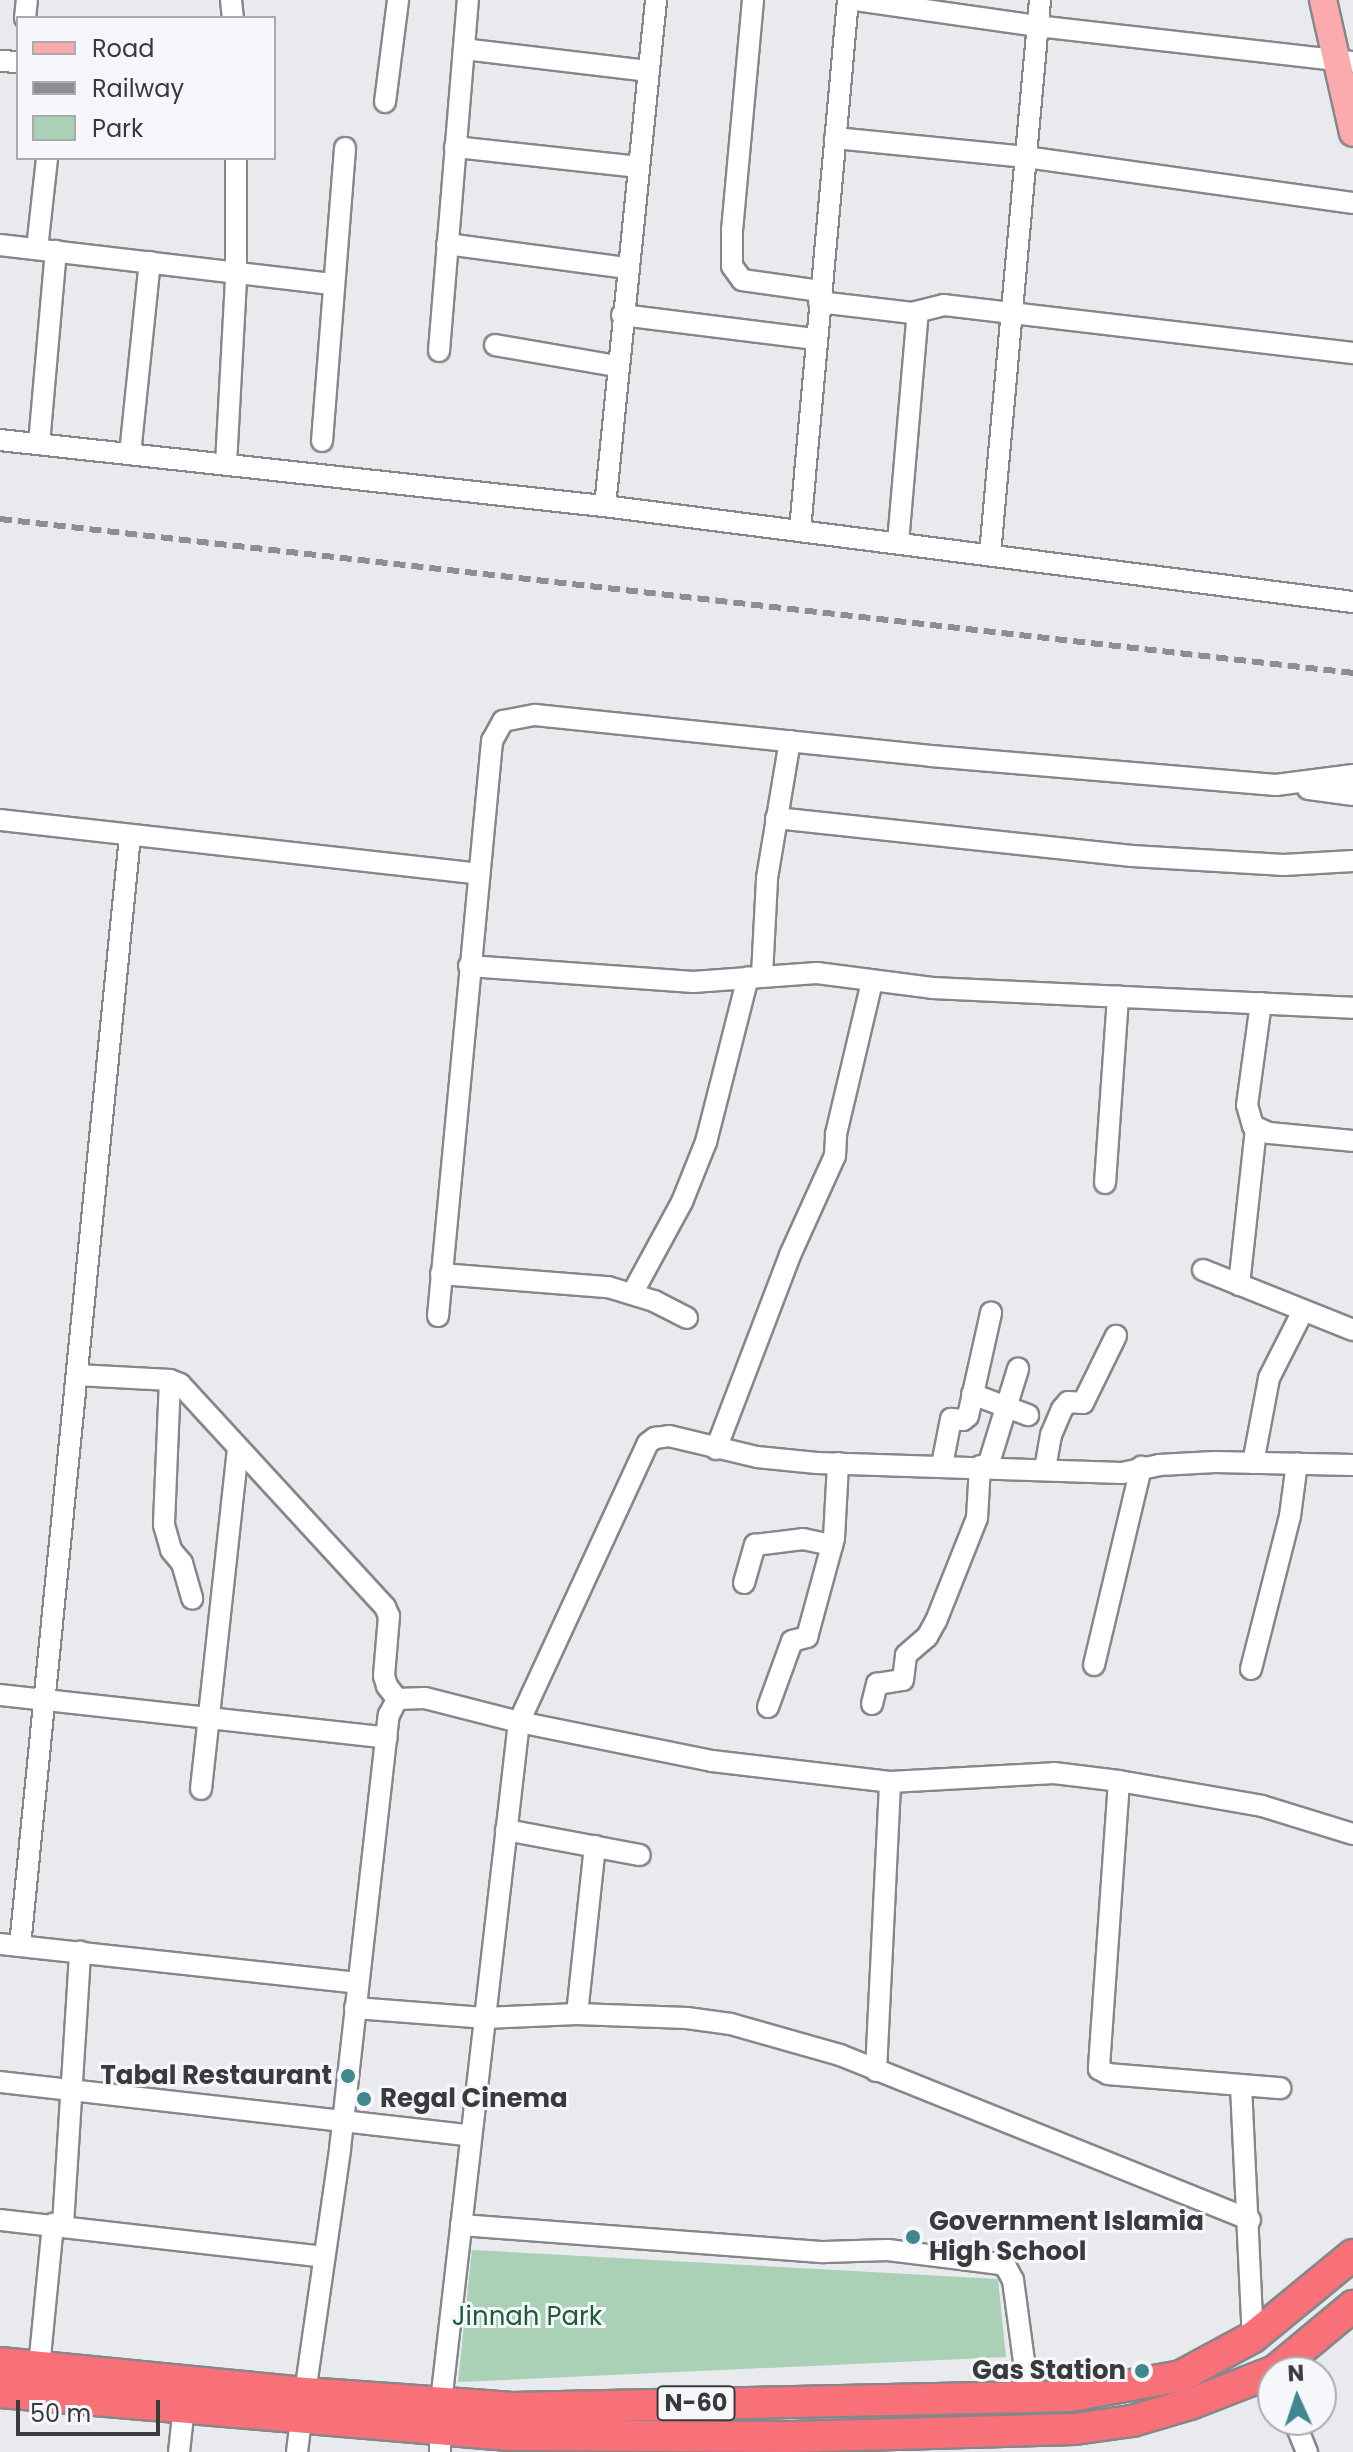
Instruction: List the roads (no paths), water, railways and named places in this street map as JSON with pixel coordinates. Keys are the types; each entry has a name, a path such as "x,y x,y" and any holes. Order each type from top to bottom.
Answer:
{"highway":[{"name":"N-60","path":"440,2428 512,2408 789,2400 1029,2399 1133,2388 1181,2376 1253,2337 1353,2255"},
{"name":"N-60","path":"1293,2356 1353,2306"},
{"name":"N-60","path":"0,2363 303,2405 512,2443 789,2437 1000,2442 1132,2421 1190,2404 1257,2378"},
{"name":"N-60","path":"0,2392 184,2407 303,2405"},
{"path":"789,2400 789,2437"}],"main road":[{"path":"1323,0 1345,61 1353,133"}],"street":[{"path":"385,102 398,0"},
{"path":"439,351 468,0"},
{"path":"605,506 656,0"},
{"path":"753,0 732,229 732,266 742,280 918,312 936,305 1353,353"},
{"path":"800,530 848,0"},
{"path":"855,0 1037,26 1345,61"},
{"path":"990,554 1040,0"},
{"path":"464,49 648,71"},
{"path":"835,138 1026,157 1353,203"},
{"path":"455,147 638,167"},
{"path":"322,441 345,148"},
{"path":"39,444 47,160"},
{"path":"226,464 236,271 236,160"},
{"path":"447,244 627,268"},
{"path":"0,245 334,284"},
{"path":"130,454 150,262"},
{"path":"898,543 918,312"},
{"path":"622,315 816,339"},
{"path":"495,345 617,366"},
{"path":"0,440 605,506 1353,602"},
{"path":"438,1316 492,741 498,726 510,718 535,715 1276,785 1353,795"},
{"path":"632,1294 682,1202 706,1142 755,976 767,878 790,741"},
{"path":"1276,785 1353,775"},
{"path":"776,818 1132,856 1284,865 1353,861"},
{"path":"0,820 479,874"},
{"path":"130,836 46,1700 10,1945 357,1983"},
{"path":"469,966 664,981 817,973 872,982 1353,1008"},
{"path":"716,1449 790,1255 835,1156 836,1134 872,982"},
{"path":"1105,1183 1118,996"},
{"path":"1261,1003 1247,1105 1250,1121 1256,1128 1353,1141"},
{"path":"1239,1285 1256,1128"},
{"path":"1203,1270 1303,1311 1351,1324"},
{"path":"441,1274 592,1285 632,1294 687,1318"},
{"path":"1253,1463 1269,1378 1303,1311"},
{"path":"942,1465 951,1419 967,1418 991,1313"},
{"path":"1045,1469 1051,1435 1062,1409 1068,1402 1083,1403 1116,1336"},
{"path":"872,1704 877,1684 903,1680 906,1655 927,1637 936,1621 977,1518 984,1466 1018,1369"},
{"path":"77,1375 170,1380 180,1384 385,1607 389,1616 384,1676 397,1699"},
{"path":"170,1380 164,1525 171,1550 182,1563 192,1599"},
{"path":"972,1394 1028,1415"},
{"path":"440,2428 519,1722 642,1450 655,1438 669,1436 757,1457 838,1463 1122,1473 1141,1467 1253,1463 1353,1465"},
{"path":"201,1789 238,1448"},
{"path":"768,1707 792,1641 807,1637 832,1545 838,1463"},
{"path":"1251,1669 1290,1516 1297,1463"},
{"path":"1094,1665 1141,1467"},
{"path":"744,1583 755,1545 803,1539 832,1545"},
{"path":"0,1695 387,1738"},
{"path":"397,1699 425,1698 519,1722 712,1761 890,1782 1054,1773 1119,1781 1262,1806 1353,1834"},
{"path":"297,2452 342,2124 389,1715 397,1699"},
{"path":"1119,1781 1099,2069 1108,2074 1280,2088"},
{"path":"876,2071 890,1782"},
{"path":"506,1830 640,1855"},
{"path":"577,2014 595,1846"},
{"path":"39,2367 72,2089 80,1952"},
{"path":"355,2008 484,2018 577,2014 687,2018 731,2024 814,2046 1250,2220"},
{"path":"0,2082 342,2124 471,2136"},
{"path":"1241,2086 1250,2220 1253,2337"},
{"path":"0,2220 58,2224 323,2257"},
{"path":"461,2225 824,2252 888,2250 1000,2264 1006,2267 1013,2280 1029,2399"},
{"path":"179,2452 184,2407"}],"railway":[{"path":"0,519 1353,673"}],"place":[{"name":"Tabal Restaurant","path":"348,2076"},
{"name":"Regal Cinema","path":"364,2099"},
{"name":"Government Islamia High School","path":"913,2237"},
{"name":"Gas Station","path":"1142,2371"}],"park label":[{"name":"Jinnah Park","path":"527,2317"}]}
